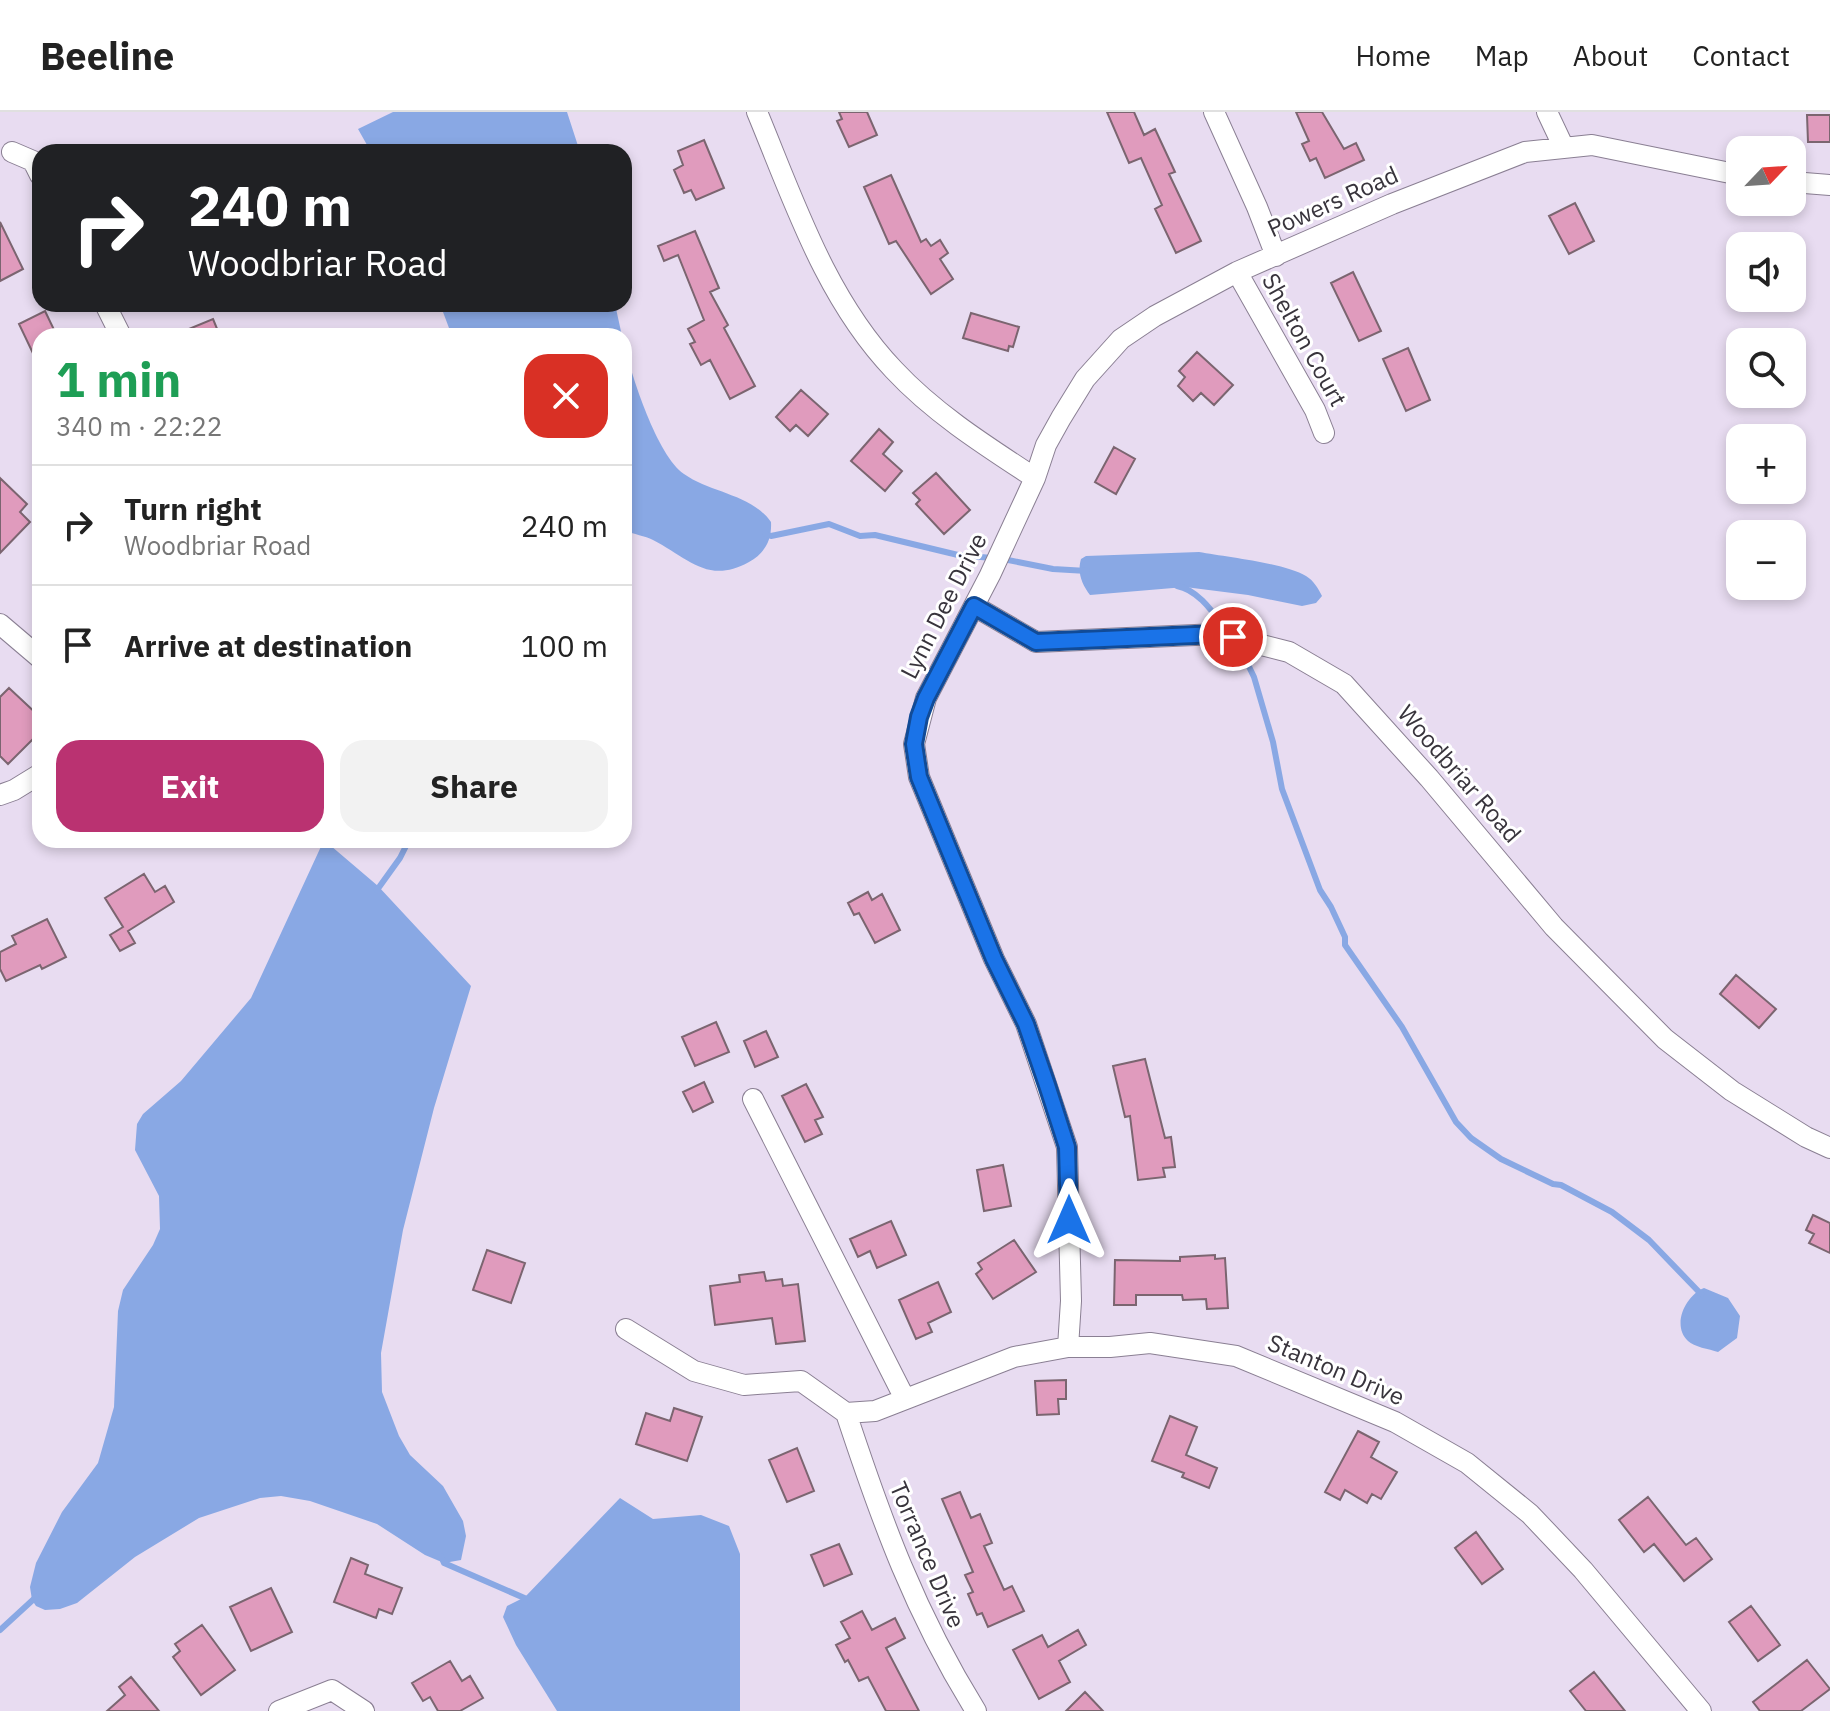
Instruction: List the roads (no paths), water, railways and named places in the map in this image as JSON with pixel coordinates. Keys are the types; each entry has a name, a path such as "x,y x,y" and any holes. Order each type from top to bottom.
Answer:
{"street":[{"path":"757,112 818,257 852,318 894,370 933,405 1035,478"},
{"path":"1214,112 1276,256"},
{"path":"1547,112 1564,148"},
{"name":"Powers Road","path":"1035,478 1046,445 1085,379 1121,339 1155,316 1237,272 1472,171 1525,152 1592,145 1726,172"},
{"path":"12,152 32,161"},
{"path":"1806,183 1830,185"},
{"name":"Shelton Court","path":"1237,272 1315,410 1324,433"},
{"name":"Lynn Dee Drive","path":"1035,478 926,698 914,744 919,777 994,959 1026,1024 1067,1147 1071,1301 1068,1347"},
{"name":"Woodbriar Road","path":"974,606 1036,642 1218,634 1289,652 1344,684 1412,758 1554,927 1665,1039 1732,1091 1806,1137 1830,1148"},
{"path":"0,624 32,651"},
{"path":"0,795 32,779"},
{"path":"753,1099 905,1399"},
{"path":"626,1329 694,1371 744,1385 801,1381 846,1413"},
{"name":"Stanton Drive","path":"846,1413 875,1411 1014,1357 1068,1347 1150,1343 1236,1356 1395,1422 1467,1463 1530,1514 1551,1536 1701,1711"},
{"name":"Torrance Drive","path":"846,1413 876,1503 920,1612 976,1711"},
{"path":"279,1711 332,1690 364,1711"}],"water":[{"path":"393,112 567,112 577,144 366,144 358,129"},
{"path":"443,312 617,312 620,328 449,328"},
{"path":"632,372 655,433 674,464 695,480 753,505 771,522 770,535 759,554 749,562 722,571 699,566 632,533"},
{"path":"1199,552 1296,571 1311,580 1322,596 1316,603 1302,606 1185,587 1090,595 1080,574 1081,559 1086,556"},
{"path":"320,848 333,848 378,886 471,986 434,1108 403,1230 381,1353 382,1392 399,1436 410,1455 443,1486 463,1521 466,1536 461,1560 444,1563 425,1555 377,1524 310,1501 281,1496 260,1498 199,1518 135,1557 77,1603 45,1610 32,1600 30,1587 36,1563 62,1512 98,1463 114,1407 118,1311 123,1290 160,1229 159,1196 135,1150 137,1124 143,1114 181,1081 251,998"},
{"path":"1704,1288 1728,1298 1740,1316 1737,1338 1718,1352 1688,1341 1681,1327 1687,1304"},
{"path":"620,1498 653,1519 701,1515 729,1526 740,1554 740,1711 557,1711 516,1645 503,1617 507,1606 525,1597"}],"waterway":[{"path":"765,534 771,536 829,524 860,536 875,535 958,555 992,558"},
{"path":"1003,559 1053,569 1087,571"},
{"path":"1177,586 1199,598 1227,631"},
{"path":"1239,646 1254,677 1273,742 1282,789 1320,890 1345,937 1345,945 1402,1027 1456,1122 1471,1138 1501,1159 1612,1212 1649,1240 1701,1294"},
{"path":"377,890 405,848"},
{"path":"441,1556 444,1563 529,1600"},
{"path":"0,1630 36,1597"}]}
